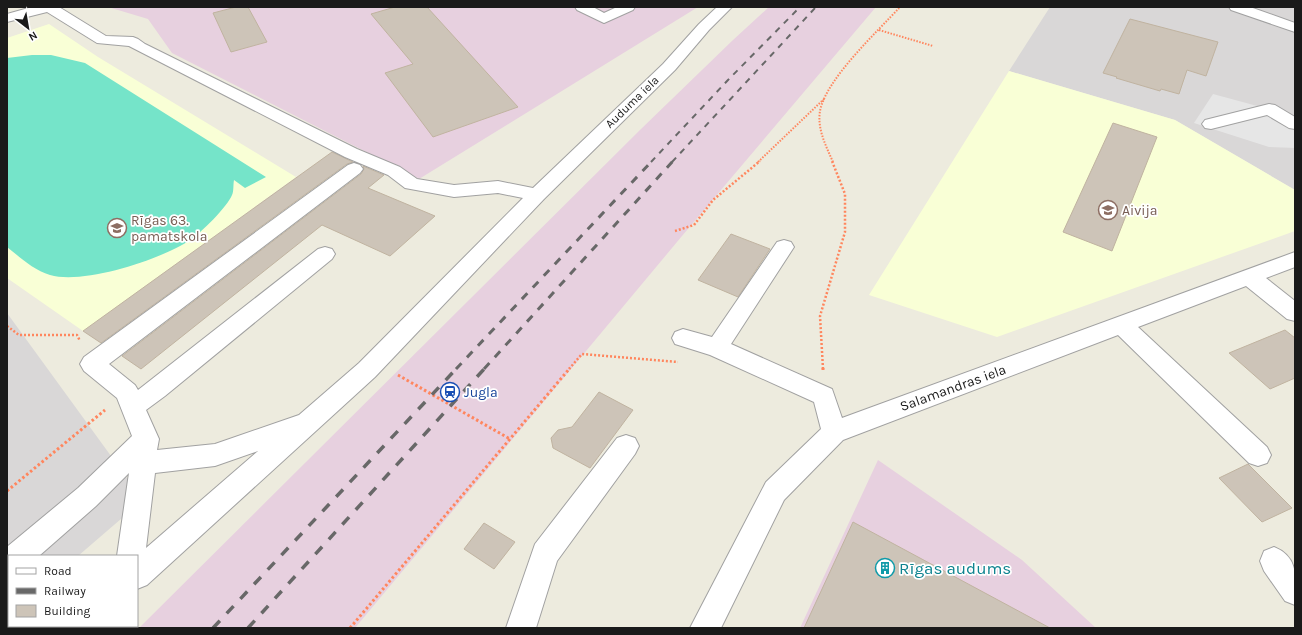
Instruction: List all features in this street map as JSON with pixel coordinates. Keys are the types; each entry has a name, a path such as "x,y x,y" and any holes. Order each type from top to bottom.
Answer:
{"street":[{"path":"7,18 48,7 102,40 133,42 140,47 344,150 394,171 412,184 454,191 498,187 537,195"},
{"path":"582,7 604,19 628,7"},
{"name":"Auduma iela","path":"138,574 368,370 537,195 669,67 704,27 725,7"},
{"path":"1236,7 1295,28"},
{"path":"1211,124 1269,109 1295,124"},
{"path":"131,555 136,535 145,451 130,399 92,364 354,169"},
{"path":"717,348 784,247"},
{"path":"130,399 157,389 324,254"},
{"name":"Salamandras iela","path":"705,628 775,491 834,432 1295,260"},
{"path":"1250,277 1295,313"},
{"path":"1122,325 1258,455"},
{"path":"683,338 717,348 824,396 834,432"},
{"path":"19,555 87,497 145,451 215,455 310,422"},
{"path":"521,628 545,554 626,446"},
{"path":"1274,561 1295,591"}],"path":[{"path":"824,396 820,316 845,232 845,194 821,132 820,112 825,97 836,77 900,7"},
{"path":"879,30 933,46"},
{"path":"675,231 694,225 713,200 734,181 768,155 825,97"},
{"path":"7,326 20,335 77,335 92,364"},
{"path":"350,628 582,354 680,362 717,348"},
{"path":"395,373 510,439"},
{"path":"7,491 130,399"}],"shaded area":[{"path":"108,7 698,7 419,179 172,53 148,19"},
{"name":"Jugla","path":"769,7 876,7 682,236 355,628 139,628 641,129"},
{"path":"1050,7 1295,7 1295,190 1175,120 1009,71"},
{"name":"Rīgas 63. pamatskola","path":"49,24 98,57 296,177 83,331 7,278 7,38"},
{"name":"Aivija","path":"1009,71 1175,120 1295,190 1295,231 997,337 869,295"},
{"path":"1213,94 1290,115 1295,118 1295,148 1269,147 1194,123"},
{"path":"7,313 143,500 79,555 8,555 7,618"},
{"path":"878,460 1022,560 1096,628 800,628"}],"green space":[{"name":"Rīgas 63. pamatskola","path":"32,55 51,55 85,63 266,177 245,188 234,180 233,193 225,206 213,219 190,240 161,255 122,268 82,276 65,277 50,275 38,270 7,247 7,58"}],"building":[{"path":"236,7 248,7 267,42 231,52 213,13"},
{"path":"395,7 427,7 518,107 433,137 385,73 413,64 371,14"},
{"path":"1130,19 1218,42 1206,76 1187,70 1179,94 1161,89 1160,91 1103,73"},
{"path":"1113,123 1157,137 1112,251 1063,232"},
{"path":"332,152 353,162 347,164 101,343 83,331"},
{"path":"363,166 384,175 368,188 435,216 390,256 322,225 141,369 122,356 361,174 364,169"},
{"path":"731,234 770,249 738,297 698,280"},
{"path":"1285,330 1295,338 1295,378 1270,389 1229,353"},
{"path":"599,392 633,410 590,468 553,448 551,438 558,430 572,427"},
{"path":"1248,464 1292,508 1262,522 1219,478"},
{"name":"Rīgas audums","path":"853,522 1050,628 804,628"},
{"path":"484,523 515,542 494,569 464,549"}],"railway":[{"path":"651,162 728,80 800,7"},
{"path":"672,162 816,7"},
{"path":"456,369 652,161"},
{"path":"484,369 673,161"},
{"path":"213,628 457,368"},
{"path":"248,628 485,368"}],"place":[{"name":"Aivija","path":"1108,210"},
{"name":"Rīgas 63. pamatskola","path":"117,228"},
{"name":"Jugla","path":"450,392"},
{"name":"Rīgas audums","path":"885,568"}]}
